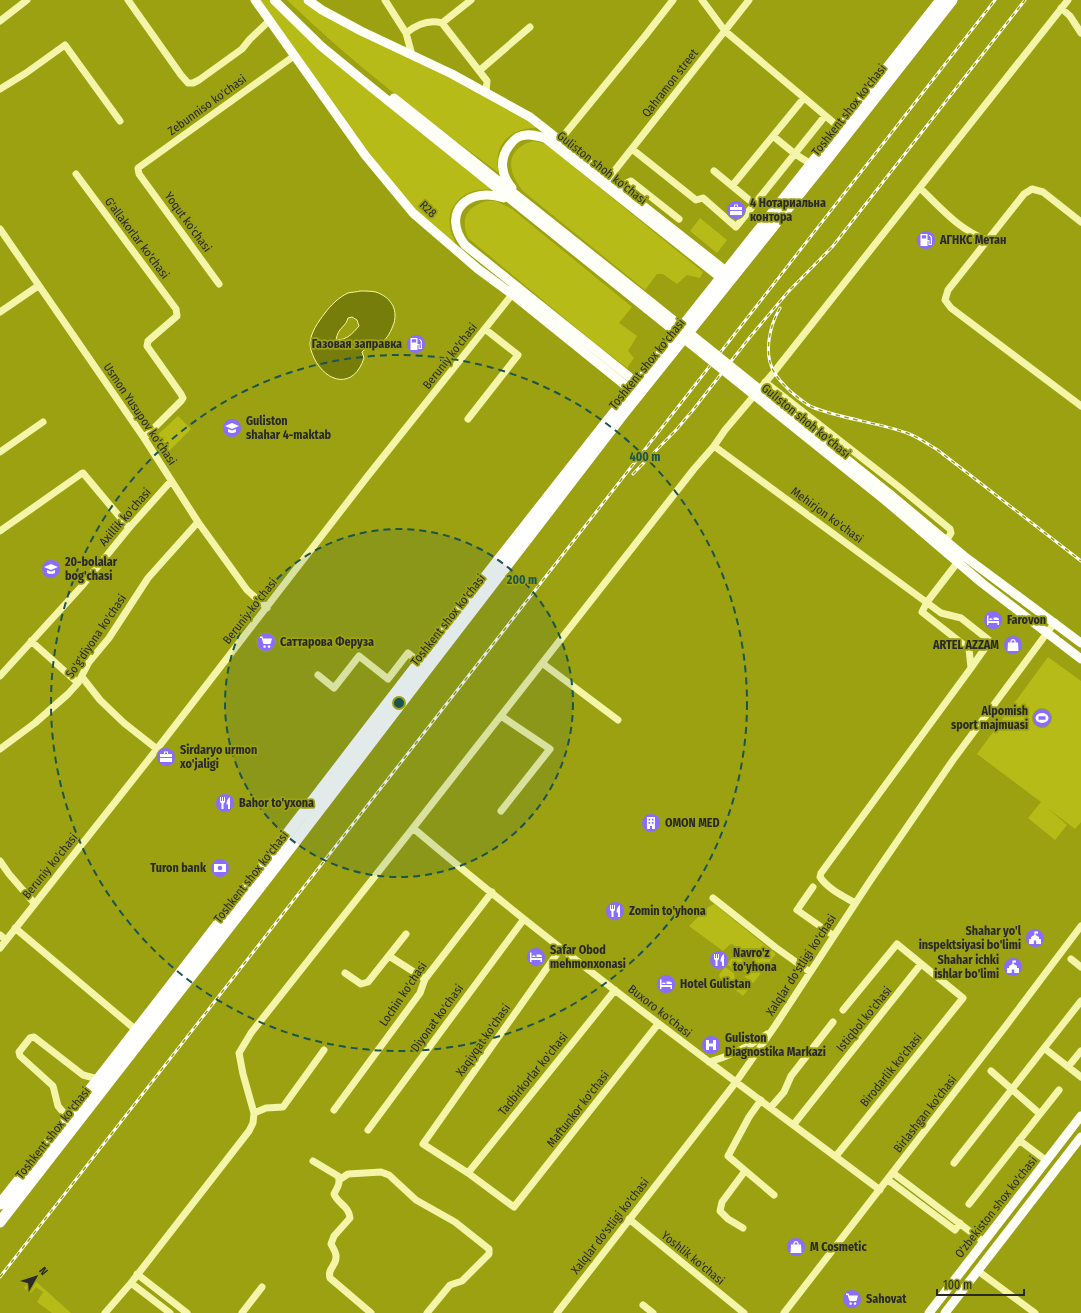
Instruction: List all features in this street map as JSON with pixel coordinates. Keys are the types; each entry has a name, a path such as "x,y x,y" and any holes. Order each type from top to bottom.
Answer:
{"highway":[{"name":"Toshkent shox ko'chasi","path":"0,1204 419,662 623,414 727,278 811,164 824,156 840,128 941,0"},
{"name":"Toshkent shox ko'chasi","path":"0,1222 288,851 446,643 634,387 727,278 824,156 952,0"}],"main road":[{"name":"R28","path":"255,0 365,155 413,213 478,269 515,291 634,387"},
{"name":"Guliston shoh ko'chasi","path":"274,0 326,50 650,306 888,498 1081,643"},
{"name":"Guliston shoh ko'chasi","path":"282,0 325,41 374,83 517,200"},
{"path":"308,0 322,10 361,31 486,92 530,117 649,211 727,278"},
{"name":"Guliston shoh ko'chasi","path":"517,200 504,174 502,163 505,152 512,142 521,136 530,134 546,138 727,278"},
{"name":"Guliston shoh ko'chasi","path":"515,291 465,245 458,233 456,220 457,211 461,205 474,196 484,194 495,195 517,200"},
{"name":"Guliston shoh ko'chasi","path":"888,498 957,563 1081,659"},
{"name":"O'zbekiston shox ko'chasi","path":"929,1313 1081,1116"},
{"name":"O'zbekiston shox ko'chasi","path":"945,1313 1081,1137"}],"street":[{"path":"0,21 27,0"},
{"path":"128,0 188,83 193,83 199,80 242,49 269,21"},
{"path":"385,0 406,33 412,55"},
{"path":"442,24 470,0"},
{"path":"560,140 646,36 673,0"},
{"path":"702,0 725,31 840,128"},
{"name":"Qahramon street","path":"608,179 749,0"},
{"path":"105,1313 249,1131 253,1123 254,1113 243,1074 239,1053 251,1033 694,469 766,382 1068,0"},
{"path":"1061,8 1070,16 1081,33"},
{"path":"406,33 412,28 424,23 436,22 442,24 487,81 486,92"},
{"path":"479,70 530,27"},
{"path":"0,89 26,73 65,44 120,121"},
{"name":"Zebunniso ko'chasi","path":"139,174 139,167 294,56"},
{"path":"732,186 804,98"},
{"path":"632,149 696,200 703,198 736,227 825,116"},
{"path":"773,136 794,154 811,164"},
{"path":"714,171 754,204"},
{"name":"G'allakorlar ko'chasi","path":"76,174 176,309 177,316 148,341 147,346 182,394 182,398 181,401 144,438"},
{"name":"Yoqut ko'chasi","path":"139,174 219,284"},
{"path":"618,187 631,182 679,219"},
{"path":"920,188 959,225 974,235 988,240"},
{"path":"1081,222 1043,192 1032,189 1024,194 948,290 944,300 951,308 1081,406"},
{"path":"649,211 655,200"},
{"name":"Usmon Yusupov ko'chasi","path":"0,229 144,438 198,522 247,590 267,608"},
{"path":"0,312 38,286"},
{"name":"Beruniy ko'chasi","path":"0,948 267,608 367,477 515,291"},
{"path":"468,419 518,355 485,329"},
{"path":"766,382 950,529 952,533 951,536 948,538 942,538"},
{"path":"0,452 43,422"},
{"name":"Mehirjon ko'chasi","path":"714,446 940,613 961,618 990,641 971,668"},
{"path":"0,531 83,473 129,528"},
{"name":"Axillik ko'chasi","path":"0,676 81,587 129,528 171,481"},
{"name":"So'g'diyona ko'chasi","path":"0,748 35,723 68,694 80,680 90,662 109,638 148,578 198,522"},
{"path":"855,903 839,894 823,882 820,877 971,668 969,649 922,612 927,602 957,563"},
{"name":"Xalqlar do'stligi ko'chasi","path":"557,1313 736,1082 855,903 953,760 1054,622"},
{"path":"31,641 80,680 124,723 157,749"},
{"path":"318,675 334,688 359,656 388,679 408,653 419,662"},
{"path":"542,663 618,720"},
{"path":"500,811 550,749 501,716"},
{"name":"Buxoro ko'chasi","path":"413,828 524,919 658,1024 794,1124 880,1190"},
{"path":"0,861 34,904"},
{"path":"813,887 797,910 834,936"},
{"name":"Lochin ko'chasi","path":"334,1110 420,993 424,979 492,892"},
{"path":"713,898 775,947 810,972"},
{"name":"Diyonat ko'chasi","path":"368,1130 524,919"},
{"name":"Birlashgan ko'chasi","path":"784,1313 1006,1027 1081,926"},
{"path":"15,928 136,1030"},
{"path":"0,934 6,940"},
{"path":"345,973 362,984 368,982 406,934"},
{"path":"843,1010 897,944 921,964"},
{"name":"Xaqiyqat ko'chasi","path":"468,1173 423,1144 561,948"},
{"path":"389,956 424,979"},
{"path":"1071,959 1081,967"},
{"name":"Birodarlik ko'chasi","path":"836,1156 963,998 921,964"},
{"name":"Istiqbol ko'chasi","path":"794,1124 921,964"},
{"name":"Tadbirkorlar ko'chasi","path":"468,1173 615,990"},
{"path":"954,1163 1081,1001"},
{"path":"771,1107 784,1092 791,1076 833,1022"},
{"name":"Maftunkor ko'chasi","path":"468,1173 514,1207 658,1024"},
{"path":"709,1062 734,1053 754,1043 772,1030"},
{"path":"68,1118 58,1106 52,1086 20,1056 19,1052 30,1038 34,1037 83,1075 98,1079"},
{"path":"1044,1048 1081,1077"},
{"path":"254,1113 266,1108 283,1107 324,1050"},
{"path":"1068,1067 1081,1051"},
{"path":"991,1071 1040,1114"},
{"path":"969,1204 1059,1090"},
{"path":"761,1100 749,1117 728,1156 774,1195"},
{"path":"1019,1140 1047,1161"},
{"path":"313,1160 338,1176 340,1180"},
{"path":"743,1228 728,1219 720,1211 722,1202 745,1171"},
{"path":"371,1313 330,1278 329,1270 336,1262 337,1255 331,1244 334,1236 350,1218 350,1212 334,1194 340,1180 348,1174 381,1172 389,1175 416,1200 455,1222 489,1249 489,1254 462,1281 450,1285 427,1313"},
{"path":"893,1173 984,1242"},
{"path":"888,1180 955,1230 960,1223"},
{"name":"Yoshlik ko'chasi","path":"629,1219 744,1313"},
{"path":"978,1271 1027,1311 1035,1313"},
{"path":"137,1274 187,1313"},
{"path":"130,1283 170,1313"},
{"path":"242,1313 262,1287"},
{"path":"643,1305 653,1313"}],"shaded area":[{"path":"260,0 268,0 350,74 493,190 471,192 463,196 456,203 450,220 451,230 455,241 454,243 414,209 367,150"},
{"path":"287,0 302,0 321,13 417,60 529,119 539,128 529,128 520,131 512,134 506,139 498,154 499,173 364,69"},
{"path":"533,141 543,143 551,148 703,272 700,278 687,275 677,284 663,274 657,274 645,290 524,192 514,177 511,162 517,150"},
{"path":"487,201 496,201 512,209 632,307 619,323 637,336 628,351 634,358 627,368 592,341 468,238 465,224 467,214 474,206"},
{"path":"700,218 727,240 717,253 690,231"},
{"path":"360,291 376,292 389,300 394,308 394,323 386,339 379,345 366,349 362,352 364,358 360,368 354,375 340,379 333,378 319,367 314,358 310,345 312,335 315,327 327,310 335,302 348,293","holes":["352,317 357,320 359,326 352,334 346,338 336,340 338,332 346,323 348,318"]},
{"path":"178,416 191,429 166,454 152,440"},
{"name":"Alpomish sport majmuasi","path":"1048,657 1081,681 1081,822 1075,829 1046,807 1067,825 1055,840 1028,818 1041,802 977,754"},
{"path":"714,904 776,954 764,968 732,944 723,951 689,926 707,908"},
{"path":"734,955 737,955 747,963 742,970 737,969 736,971 727,964"},
{"path":"749,964 761,973 753,983 745,977 744,971"},
{"path":"725,967 734,973 735,979 730,986 720,978 719,975"},
{"path":"743,980 751,986 743,996 732,987 736,981 739,982"},
{"path":"32,1278 71,1313 52,1313 37,1302 43,1292 36,1287 31,1293 24,1288"}],"railway":[{"path":"0,1277 995,0"},
{"path":"633,474 677,429 788,292 833,246 1025,0"},
{"path":"780,308 773,322 769,339 769,356 776,375 783,384 803,402 823,411 895,429 923,441 939,451 1081,561"}],"place":[{"name":"4 Нотариальна контора","path":"736,210"},
{"name":"АГНКС Метан","path":"926,240"},
{"name":"Газовая заправка","path":"416,344"},
{"name":"Guliston shahar 4-maktab","path":"232,428"},
{"name":"20-bolalar bog'chasi","path":"51,569"},
{"name":"Farovon","path":"993,620"},
{"name":"Саттарова Феруза","path":"266,642"},
{"name":"ARTEL AZZAM","path":"1013,645"},
{"name":"Alpomish sport majmuasi","path":"1042,718"},
{"name":"Sirdaryo urmon xo'jaligi","path":"166,757"},
{"name":"Bahor to'yxona","path":"225,803"},
{"name":"OMON MED","path":"651,823"},
{"name":"Turon bank","path":"220,868"},
{"name":"Zomin to'yhona","path":"615,911"},
{"name":"Shahar yo'l inspektsiyasi bo'limi","path":"1035,938"},
{"name":"Safar Obod mehmonxonasi","path":"536,957"},
{"name":"Navro'z to'yhona","path":"719,960"},
{"name":"Shahar ichki ishlar bo'limi","path":"1013,967"},
{"name":"Hotel Gulistan","path":"666,984"},
{"name":"Guliston Diagnostika Markazi","path":"711,1045"},
{"name":"M Cosmetic","path":"796,1247"},
{"name":"Sahovat","path":"852,1299"}]}
